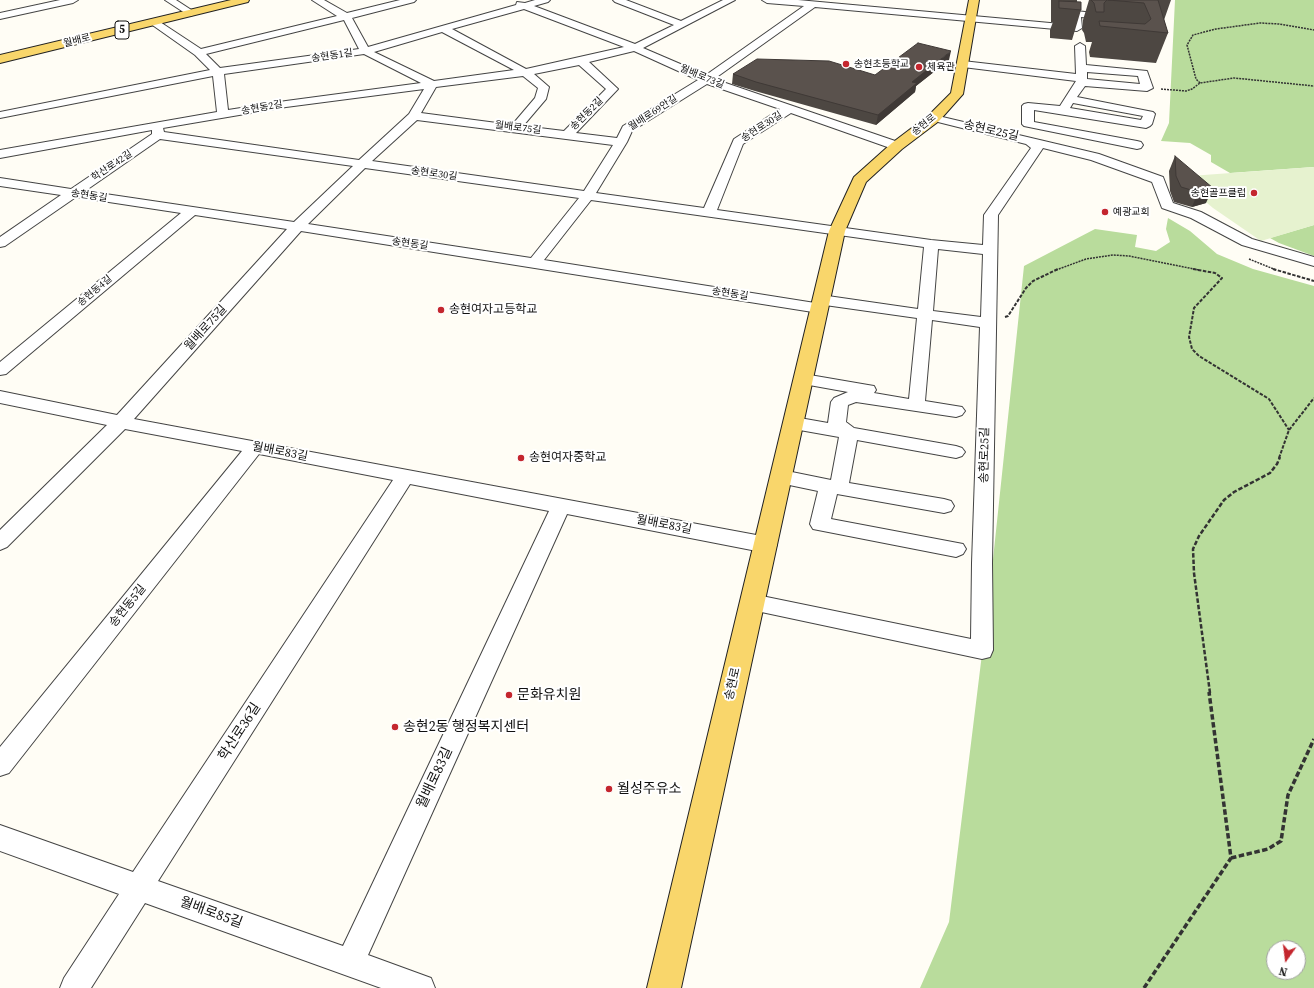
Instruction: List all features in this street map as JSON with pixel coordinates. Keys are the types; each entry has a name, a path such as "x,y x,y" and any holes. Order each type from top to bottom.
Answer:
{"main road":[{"name":"월배로","path":"0,59 244,0"},
{"name":"송현로","path":"664,988 752,602 767,545 837,232 858,180 897,146 934,118 957,94 972,9"}],"street":[{"path":"170,0 191,13"},
{"path":"318,0 347,17 365,51 432,84"},
{"path":"199,53 411,0"},
{"name":"월배로73길","path":"511,0 635,48 706,80 897,146"},
{"name":"송현동1길","path":"0,115 218,72 365,51 544,0"},
{"path":"618,0 681,24"},
{"name":"송현동2길","path":"0,154 158,130 223,115 286,104 525,72 581,61 635,48 730,0"},
{"path":"767,0 813,4 972,9 1077,28"},
{"path":"0,16 67,1"},
{"name":"월배로69안길","path":"535,263 588,194 621,142 627,129 706,80 813,4"},
{"path":"1088,5 1092,16"},
{"path":"1063,110 1082,76 1083,46 1077,28 1076,14 1119,18"},
{"path":"154,22 199,53 218,72 223,115"},
{"path":"444,29 525,72 544,87 540,99 515,128"},
{"name":"송현동2길","path":"566,135 612,89 581,61"},
{"path":"963,64 1082,76 1147,88 1143,73 1082,76"},
{"name":"월배로75길","path":"0,542 121,422 297,227 414,116 432,84"},
{"path":"1070,99 1149,114 1146,124 1063,110 1028,106 1028,124 1137,145"},
{"name":"송현로30길","path":"709,212 738,142 789,109"},
{"name":"월배로75길","path":"414,116 621,142"},
{"name":"송현로25길","path":"752,602 982,650 982,563 991,215 1037,148 1030,141 934,118"},
{"name":"송현로30길","path":"158,130 362,164 588,194 837,232"},
{"name":"학산로42길","path":"0,243 71,194 158,130"},
{"path":"1030,141 1095,157 1158,180 1167,205 1196,215 1247,242 1314,262"},
{"name":"송현동길","path":"0,182 191,212 820,304 925,315 988,324"},
{"name":"송현동4길","path":"0,370 191,212"},
{"path":"837,232 990,250"},
{"path":"918,399 931,244"},
{"path":"804,379 986,410"},
{"path":"849,433 837,424 840,402 854,396 956,411"},
{"name":"월배로83길","path":"0,397 121,422 767,545"},
{"path":"794,423 956,452"},
{"path":"849,433 834,487 820,524 956,549"},
{"name":"송현동5길","path":"0,765 255,447"},
{"name":"학산로36길","path":"74,988 405,476"},
{"path":"782,477 944,506"},
{"name":"월배로83길","path":"350,963 561,506"},
{"name":"월배로85길","path":"0,838 421,988"}],"path":[{"path":"1200,83 1196,79 1187,45 1193,35 1216,29 1260,23 1279,24 1314,30"},
{"path":"1147,88 1186,91 1192,89 1200,83 1234,78 1314,86"},
{"path":"988,324 1008,316 1026,288 1033,281 1066,265 1086,258 1113,255 1129,256 1221,276 1222,278 1194,308 1190,324 1190,343 1192,349 1199,356 1269,399 1289,430"},
{"path":"1144,988 1230,858 1194,573 1193,549 1199,536 1224,500 1234,492 1270,473 1277,464 1289,430 1314,398"},
{"path":"1230,858 1268,849 1281,841 1284,834 1288,795 1314,739"}],"green space":[{"path":"1175,0 1314,0 1314,167 1230,173 1211,162 1211,155 1190,143 1161,141 1169,123"},
{"name":"송현골프클럽","path":"1314,167 1314,225 1261,241 1213,208 1176,177"},
{"path":"1168,218 1190,231 1217,254 1253,269 1314,286 1314,988 920,988 949,922 989,597 1024,266 1095,229 1137,235 1135,247 1156,251 1170,242 1166,229"},
{"path":"1314,225 1314,256 1279,243 1270,238"}],"building":[{"path":"1091,0 1107,0 1104,3 1104,12 1096,12 1094,3"},
{"path":"1108,0 1158,0 1168,33 1100,26 1099,21 1145,24 1151,19 1144,3"},
{"path":"1059,1 1081,2 1081,10 1059,8"},
{"path":"918,43 951,51 912,82 917,83 878,115 756,82 733,74 757,59 829,61 875,75"},
{"path":"1175,156 1213,188 1198,192 1181,187 1176,176"}],"place":[{"name":"송현초등학교","path":"846,64"},
{"name":"체육관","path":"919,67"},
{"name":"송현골프클럽","path":"1254,193"},
{"name":"예광교회","path":"1105,212"},
{"name":"송현여자고등학교","path":"441,310"},
{"name":"송현여자중학교","path":"521,458"},
{"name":"문화유치원","path":"509,695"},
{"name":"송현2동 행정복지센터","path":"395,727"},
{"name":"월성주유소","path":"609,789"}]}
